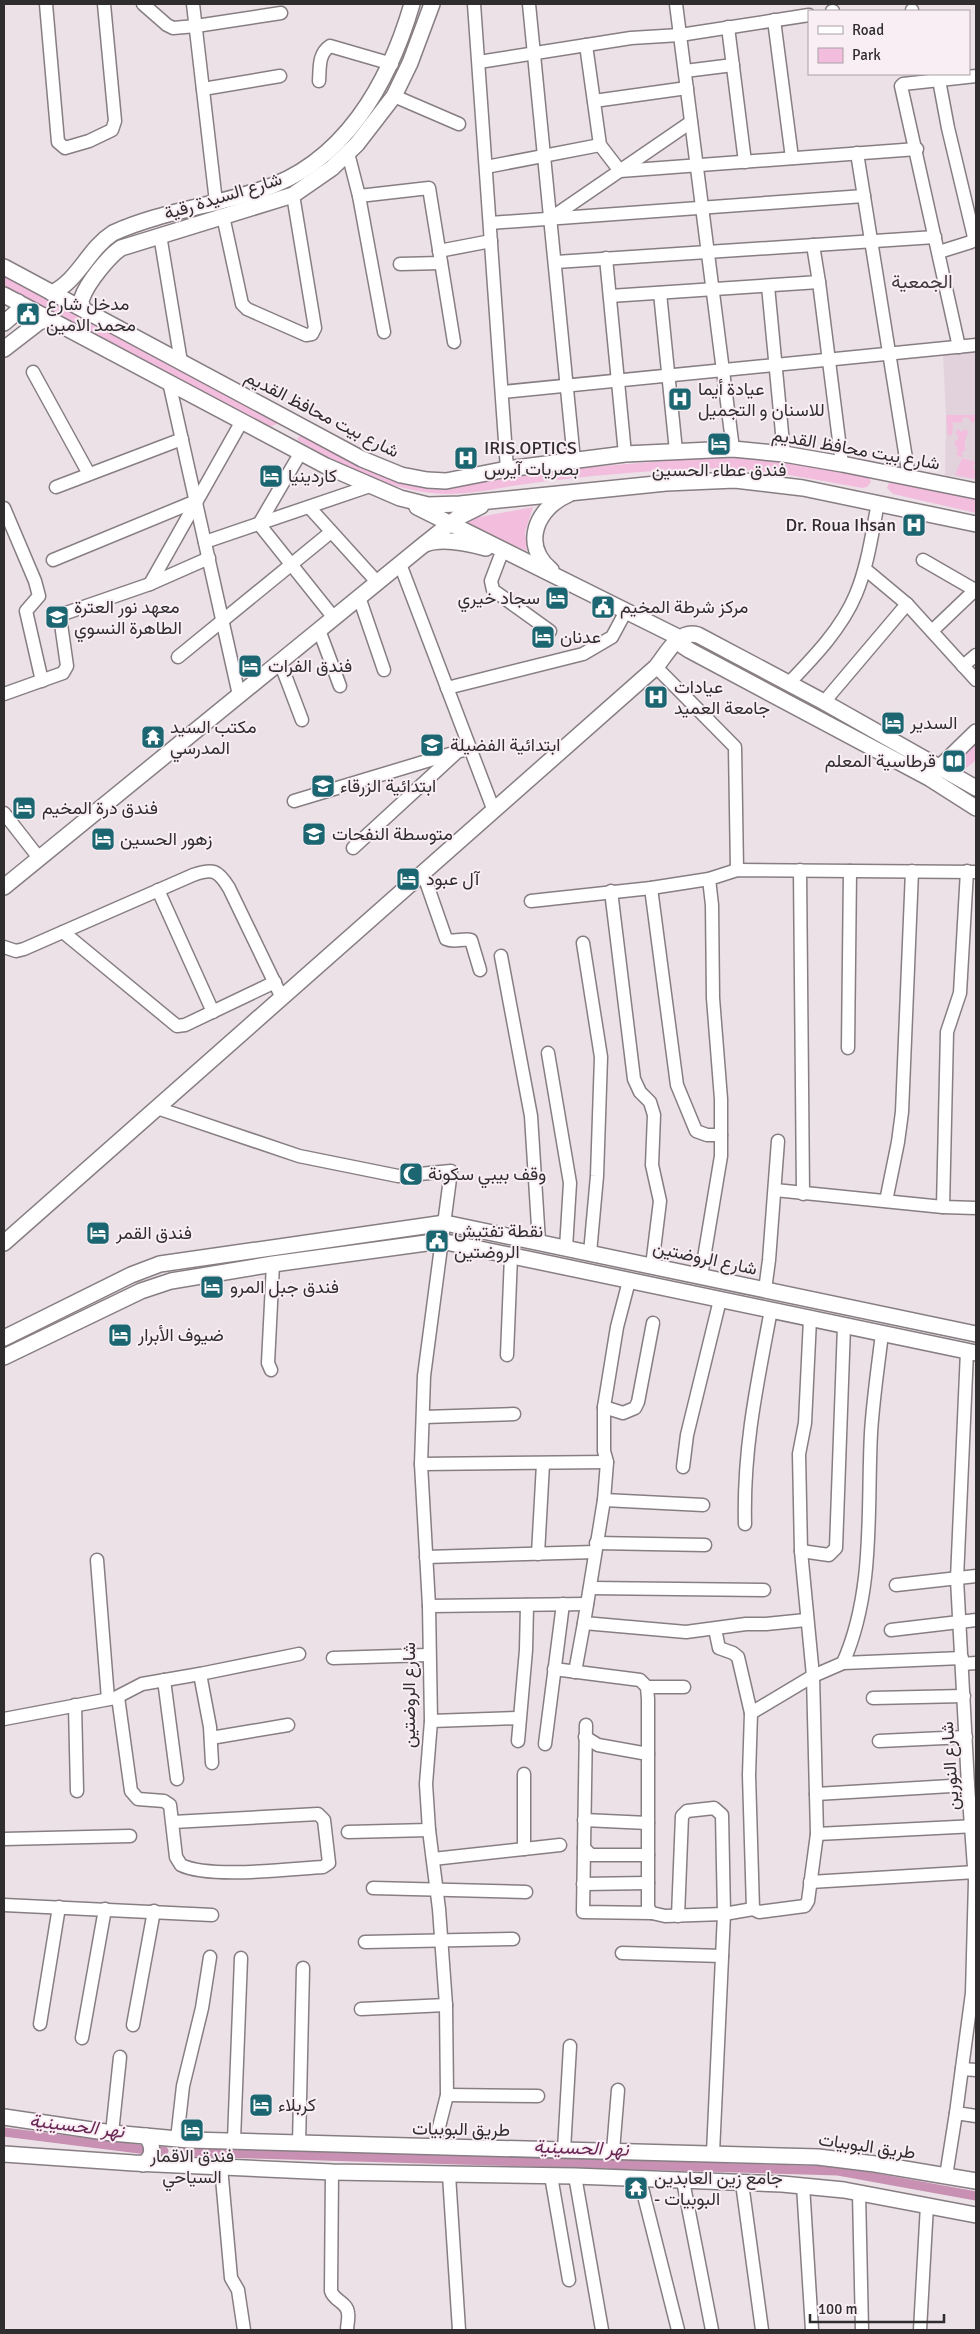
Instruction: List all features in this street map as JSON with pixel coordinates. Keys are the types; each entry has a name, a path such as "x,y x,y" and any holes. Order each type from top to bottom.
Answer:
{"main road":[{"name":"شارع السيدة رقية","path":"52,293 66,284 101,243 113,233 283,182 324,154 338,141 369,104 392,64 412,4"},
{"name":"شارع السيدة رقية","path":"83,309 82,297 112,256 126,246 293,194 319,178 348,154 394,96 410,63 432,4"},
{"name":"شارع بيت محافظ القديم","path":"4,267 305,429 382,468 416,478 454,481 507,469 625,454 733,449 784,454 842,464 976,491"},
{"path":"4,295 297,450 370,486 416,503 445,505 666,483 735,480 803,488 976,524"},
{"path":"4,323 18,311 18,302"},
{"path":"4,349 34,326 49,319"},
{"path":"268,434 275,434 282,428 282,419 278,414"},
{"path":"297,450 289,441 291,432 299,428 305,429"},
{"path":"566,581 543,563 538,556 535,549 535,534 539,520 544,513 561,498 574,492"},
{"path":"400,498 680,638 683,646 689,650 929,778 976,808"},
{"path":"4,887 450,524 472,510 500,500"},
{"path":"418,508 426,516 429,526 428,537 422,546"},
{"path":"422,546 434,542 452,542 508,553"},
{"path":"4,1243 656,667 680,638 688,634 698,635 824,702 940,767 974,782 956,796"},
{"path":"929,778 976,732"},
{"path":"4,1338 131,1275 160,1264 445,1223"},
{"name":"شارع الروضتين","path":"445,1223 976,1334"},
{"path":"4,1357 154,1286 187,1277 442,1242 972,1352"},
{"name":"طريق البوبيات","path":"4,2117 112,2133 183,2140 713,2153 837,2158 976,2181"},
{"path":"143,2164 147,2161 152,2151 152,2146 146,2136"},
{"path":"183,2140 177,2154 181,2163 185,2166"},
{"path":"4,2154 143,2164 332,2172 575,2176 803,2185 859,2192 976,2215"}],"street":[{"path":"46,4 58,142 65,148 89,142 112,130 115,121 104,4"},
{"path":"143,4 173,28 282,13"},
{"path":"193,4 216,202"},
{"path":"474,4 507,469"},
{"path":"529,4 556,262 574,460"},
{"path":"676,4 733,449"},
{"path":"478,62 631,38 680,35 808,15"},
{"path":"774,20 792,158"},
{"path":"728,27 746,162"},
{"path":"586,45 600,145 620,171"},
{"path":"319,81 320,60 324,50 330,46 392,64"},
{"path":"685,71 733,65"},
{"path":"203,88 280,76"},
{"path":"959,347 917,149 901,86 910,79 939,80 976,76"},
{"path":"939,80 948,128 974,237 971,242 939,252"},
{"path":"594,101 687,88"},
{"path":"394,96 459,124"},
{"path":"551,218 691,122"},
{"path":"486,167 600,145"},
{"path":"620,171 917,149"},
{"path":"857,153 909,477"},
{"path":"348,154 359,196 384,332"},
{"path":"359,196 428,188 454,342"},
{"path":"223,216 242,304 247,309 306,335 312,334 315,328 293,194"},
{"path":"490,222 864,196"},
{"path":"160,235 181,362"},
{"path":"556,262 935,237"},
{"path":"400,264 440,257 491,242"},
{"path":"813,245 842,464"},
{"path":"606,258 625,454"},
{"path":"610,296 819,282"},
{"path":"768,286 784,454"},
{"path":"660,293 676,451"},
{"path":"502,392 976,346"},
{"path":"33,372 89,474"},
{"path":"169,382 239,695"},
{"path":"150,584 242,421"},
{"path":"56,487 182,439"},
{"path":"259,524 297,450"},
{"path":"205,542 370,486"},
{"path":"53,560 196,501"},
{"path":"789,683 822,647 856,595 864,569 878,504"},
{"path":"309,507 377,582"},
{"path":"4,508 35,581 39,596 26,611 42,681"},
{"path":"259,524 334,618"},
{"path":"178,657 331,532"},
{"path":"508,553 491,581 493,590 550,631"},
{"path":"4,694 63,673 67,666 60,617 66,613 150,584 209,558"},
{"path":"923,560 976,590 932,631"},
{"path":"400,564 494,811"},
{"path":"864,569 907,604 976,680"},
{"path":"359,597 384,670"},
{"path":"824,702 907,604"},
{"path":"447,688 584,654 612,637 626,611"},
{"path":"319,630 340,686"},
{"path":"964,666 976,655"},
{"path":"280,662 302,720"},
{"path":"656,667 735,747 737,870"},
{"path":"294,801 470,748"},
{"path":"353,848 456,752"},
{"path":"4,813 39,858"},
{"path":"4,947 20,950 158,890 210,870 219,874 229,888 282,998"},
{"path":"531,901 651,888 709,879 737,870 971,872 960,993 947,1032 943,1207"},
{"path":"800,870 803,1194"},
{"path":"848,1048 850,871"},
{"path":"886,1201 902,1112 912,871"},
{"path":"424,873 446,939 449,941 472,940 480,970"},
{"path":"701,1276 721,1156 721,1098 713,998 712,905 709,879"},
{"path":"651,888 677,1084 696,1131 706,1135 721,1135"},
{"path":"158,890 213,1012"},
{"path":"610,891 634,1079 640,1092 650,1102 654,1115 652,1165 660,1201 652,1266"},
{"path":"63,932 177,1026 183,1026 274,982"},
{"path":"583,943 601,1056 597,1176 590,1253"},
{"path":"501,956 531,1116 539,1242"},
{"path":"548,1053 570,1183 566,1248"},
{"path":"157,1108 299,1156 398,1176 451,1171 445,1223"},
{"path":"765,1290 778,1141"},
{"path":"775,1190 943,1207 976,1208"},
{"name":"شارع الروضتين","path":"434,2147 447,2096 446,2005 438,1891 429,1830 426,1784 431,1720 428,1655 429,1606 421,1464 424,1376 445,1223"},
{"path":"507,1355 511,1256"},
{"path":"271,1370 268,1364 273,1264"},
{"path":"575,1672 604,1500 607,1462 604,1451 604,1407 617,1327 630,1281"},
{"path":"683,1467 688,1435 720,1300"},
{"path":"745,1524 744,1484 751,1409 771,1310"},
{"path":"648,1754 598,1745 586,1731 583,1912 652,1913 678,1916 724,1914 753,1909 759,1912 805,1906 808,1901 818,1834 813,1676 800,1551 799,1454 805,1423 810,1318"},
{"path":"604,1407 623,1413 635,1408 638,1402 653,1323"},
{"path":"800,1551 829,1555 836,1548 844,1326"},
{"path":"842,1663 862,1599 869,1530 871,1432 882,1334"},
{"name":"شارع النورين","path":"946,2176 962,2069 972,2028 974,1993 976,1872 971,1790 972,1757 966,1737 970,1713 964,1696 957,1579 972,1352"},
{"path":"424,1417 514,1414"},
{"path":"421,1464 607,1462"},
{"path":"538,1554 543,1464"},
{"path":"604,1500 703,1505"},
{"path":"426,1557 538,1554 595,1548 705,1545"},
{"path":"97,1560 113,1698 131,1791 138,1799 166,1802 170,1807 176,1857 181,1865 250,1871 323,1867 329,1863 324,1820 318,1814 173,1822"},
{"path":"896,1585 976,1576"},
{"path":"590,1588 764,1590"},
{"path":"545,1744 563,1604"},
{"path":"429,1606 587,1604"},
{"path":"518,1741 526,1650 527,1605"},
{"path":"584,1623 686,1632 746,1624 806,1620"},
{"path":"891,1630 976,1620"},
{"path":"715,1629 719,1648 738,1657 751,1713 749,1775 753,1909"},
{"path":"4,1719 113,1698 138,1686 164,1680 298,1654"},
{"path":"333,1658 428,1655"},
{"path":"751,1713 813,1676 842,1663 962,1661 976,1663"},
{"path":"554,1669 640,1680 646,1687 648,1699 648,1908 652,1913"},
{"path":"200,1674 211,1738 212,1763"},
{"path":"164,1680 177,1779"},
{"path":"646,1687 684,1687"},
{"path":"873,1698 964,1696"},
{"path":"75,1705 77,1791"},
{"path":"431,1720 519,1718"},
{"path":"211,1738 288,1725"},
{"path":"879,1741 966,1737"},
{"path":"524,1774 524,1849"},
{"path":"816,1794 971,1790"},
{"path":"678,1916 682,1816 687,1811 714,1808 722,1815 724,1914 713,2153"},
{"path":"584,1820 648,1823"},
{"path":"818,1834 974,1826"},
{"path":"348,1832 429,1830"},
{"path":"4,1839 130,1836"},
{"path":"433,1859 560,1845"},
{"path":"584,1848 591,1855 648,1855"},
{"path":"810,1882 976,1872"},
{"path":"583,1884 648,1883"},
{"path":"373,1888 526,1892"},
{"path":"4,1905 212,1915"},
{"path":"40,2024 59,1907"},
{"path":"82,2038 105,1909"},
{"path":"133,2024 154,1912"},
{"path":"365,1942 513,1939"},
{"path":"622,1953 722,1956"},
{"path":"183,2140 183,2086 202,2008 210,1957"},
{"path":"234,2140 241,1958"},
{"path":"300,2144 303,1968"},
{"path":"361,2009 446,2005"},
{"path":"564,2150 570,2046"},
{"path":"112,2133 120,2057"},
{"path":"962,2069 976,2070"},
{"path":"613,2151 618,2090"},
{"path":"447,2096 538,2096"},
{"path":"956,2113 976,2116"},
{"path":"221,2167 231,2278 238,2290 244,2330"},
{"path":"332,2172 330,2291 334,2298 347,2308 347,2330"},
{"path":"449,2175 460,2330"},
{"path":"551,2176 569,2280"},
{"path":"575,2176 602,2330"},
{"path":"640,2180 678,2330"},
{"path":"683,2181 712,2330"},
{"path":"742,2183 762,2330"},
{"path":"803,2185 812,2330"},
{"path":"859,2192 862,2330"},
{"path":"920,2330 927,2205"}],"shaded area":[{"path":"976,350 976,480 945,475 946,415 943,354"}],"green space":[{"path":"4,273 277,421 277,424 269,427 4,286"},
{"path":"946,415 976,415 976,421 972,423 968,417 963,418 961,423 951,422 953,425 952,435 948,436"},
{"path":"959,429 961,432 966,429 968,433 965,440 965,451 961,452 963,457 959,457 956,454 958,451 954,442 959,438 955,432"},
{"path":"302,435 364,468 454,487 531,472 724,456 790,462 868,475 871,482 867,487 862,488 758,471 694,469 573,478 470,493 431,493 396,486 363,474 299,441 297,438"},
{"path":"962,458 976,462 973,467 976,471 976,479 955,475"},
{"path":"893,481 976,498 976,513 893,494 887,488 889,483"},
{"path":"533,507 525,532 527,551 469,526 465,522 469,519"},
{"path":"976,744 976,760 963,771 957,768 958,762"}],"waterway":[{"name":"نهر الحسينية","path":"4,2132 147,2150"},
{"name":"نهر الحسينية","path":"158,2151 164,2151"},
{"name":"نهر الحسينية","path":"183,2152 838,2171 976,2196"}],"place":[{"name":"مدخل شارع محمد الامين","path":"28,314"},
{"name":"عيادة أيما للاسنان و التجميل","path":"680,399"},
{"name":"فندق عطاء الحسين","path":"719,444"},
{"name":"IRIS.OPTICS بصريات آيرس","path":"466,458"},
{"name":"كاردينيا","path":"271,476"},
{"name":"Dr. Roua Ihsan","path":"914,525"},
{"name":"سجاد خيري","path":"557,598"},
{"name":"مركز شرطة المخيم","path":"603,607"},
{"name":"معهد نور العترة الطاهرة النسوي","path":"57,617"},
{"name":"عدنان","path":"543,637"},
{"name":"فندق الفرات","path":"250,666"},
{"name":"عيادات جامعة العميد","path":"656,697"},
{"name":"السدير","path":"893,723"},
{"name":"مكتب السيد المدرسي","path":"153,737"},
{"name":"ابتدائية الفضيلة","path":"432,745"},
{"name":"قرطاسية المعلم","path":"954,761"},
{"name":"ابتدائية الزرقاء","path":"323,786"},
{"name":"فندق درة المخيم","path":"24,808"},
{"name":"متوسطة النفحات","path":"314,834"},
{"name":"زهور الحسين","path":"103,839"},
{"name":"آل عبود","path":"408,879"},
{"name":"وقف بيبي سكونة","path":"411,1174"},
{"name":"فندق القمر","path":"98,1233"},
{"name":"نقطة تفتيش الروضتين","path":"437,1241"},
{"name":"فندق جبل المرو","path":"212,1287"},
{"name":"ضيوف الأبرار","path":"120,1335"},
{"name":"كربلاء","path":"261,2105"},
{"name":"فندق الاقمار السياحي","path":"192,2130"},
{"name":"جامع زين العابدين - البوبيات","path":"636,2188"}],"district":[{"name":"الجمعية","path":"922,281"}]}
